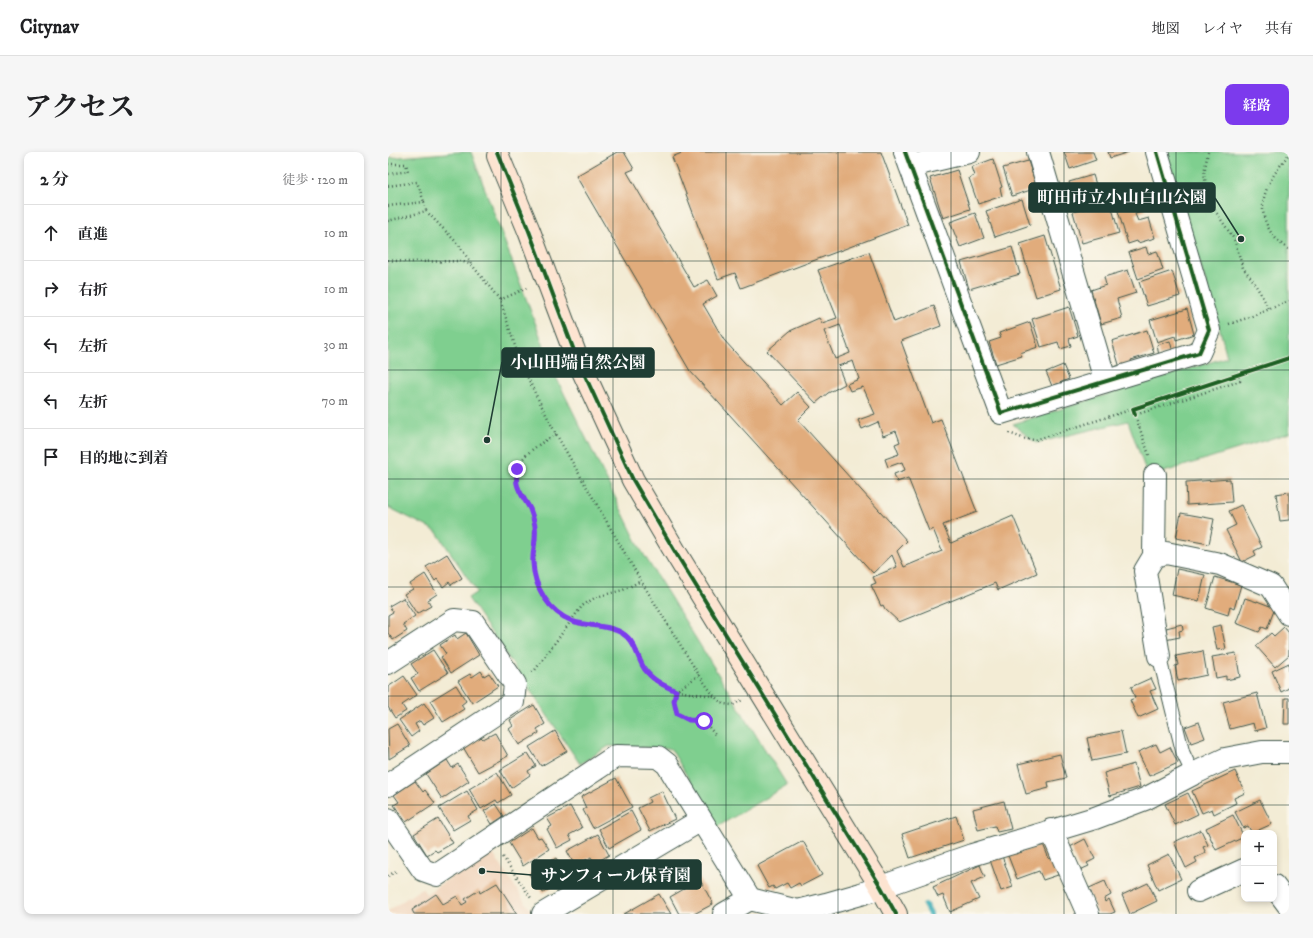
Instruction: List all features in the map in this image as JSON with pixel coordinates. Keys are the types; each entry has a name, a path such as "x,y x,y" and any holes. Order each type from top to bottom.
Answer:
{"street":[{"path":"969,152 907,159 1001,413 1105,380 1199,353 1209,330 1157,152"},
{"path":"1038,152 1105,380"},
{"path":"498,156 529,231 576,356 633,480 681,562 881,887 896,914"},
{"path":"1155,475 1154,556 1145,571 1159,656"},
{"path":"1154,556 1166,553 1226,566 1271,586 1289,614"},
{"path":"388,663 454,620 473,622 515,684 513,702 388,785"},
{"path":"724,914 750,899 798,911 826,909 881,887 972,855 1095,818 1145,799 1225,759 1262,752 1289,752"},
{"path":"388,819 422,870 437,875 616,756 658,757 667,764 750,899"},
{"path":"538,908 701,820"},
{"path":"1051,830 1088,914"},
{"path":"1198,891 1241,871"},
{"path":"1277,890 1289,906"}],"lane":[{"path":"1159,656 1183,753 1193,774"}],"path":[{"path":"1208,152 1204,173 1207,191 1214,209 1234,239 1243,268 1252,279 1270,310"},
{"path":"1271,178 1289,154"},
{"path":"1276,162 1263,197 1262,214 1269,230 1288,249"},
{"path":"388,164 406,164 408,171 388,174"},
{"path":"388,186 417,182 426,210 459,245 472,265 500,300 520,361 556,434 641,581 699,675 714,696 723,704 733,705 743,700"},
{"path":"388,206 424,202"},
{"path":"388,221 426,210"},
{"path":"388,260 406,262 461,261 472,265"},
{"path":"500,300 529,287"},
{"path":"1225,324 1270,310 1289,302"},
{"path":"1230,377 1245,372"},
{"path":"1135,415 1240,381 1238,375"},
{"path":"1001,413 1007,433 1025,439 1035,440 1141,407"},
{"path":"1133,409 1144,441"},
{"path":"556,434 542,442 525,457 517,469 516,484 531,510 535,528 533,562 536,581 545,599 558,613 571,621 590,626 607,627 623,633 636,649 645,670 657,682 676,691 714,696"},
{"path":"535,670 582,606 596,597 623,590 641,581"},
{"path":"699,675 676,691 674,701 677,714 689,720 704,721 716,736"},
{"path":"491,839 538,908"}],"shaded area":[{"path":"489,852 494,855 533,914 388,914 388,911 422,888 426,894"}],"green space":[{"path":"471,152 554,373 641,550 787,785 717,827 671,749 609,746 580,764 468,598 477,592 436,531 388,507 388,158"},
{"path":"1166,152 1289,152 1289,433 1148,477 1128,421 1036,443 1013,424 1227,357"}],"building":[{"path":"617,152 624,152 634,169 627,172 694,287 708,280 717,296 703,304 724,340 783,405 797,392 811,407 798,420 907,541 897,551 904,567 942,551 933,529 929,531 908,478 897,482 894,474 905,470 902,462 888,467 885,459 899,454 895,444 900,442 896,431 883,436 878,422 862,429 858,420 875,414 863,387 850,391 847,384 859,379 853,361 838,366 845,384 828,393 816,403 767,351 790,331 819,318 822,323 837,318 818,270 869,252 894,322 934,306 941,326 901,341 931,423 941,419 977,512 943,525 951,543 1013,516 1037,573 998,590 995,583 899,622 885,609 883,605 881,606 871,585 876,583 873,577 897,567 892,555 873,573 690,371 576,176","holes":["840,325 850,353 835,359 824,331"]},
{"path":"684,152 881,152 908,225 741,288 735,273 718,279 672,157"},
{"path":"1064,152 1093,152 1096,160 1070,169"},
{"path":"1108,152 1129,152 1110,158"},
{"path":"993,159 1002,187 1000,188 1002,196 978,204 969,178 974,176 971,167"},
{"path":"1028,161 1037,188 1012,196 1003,168"},
{"path":"957,170 970,209 943,218 930,178"},
{"path":"1093,175 1097,188 1101,186 1104,196 1076,204 1069,182"},
{"path":"1140,190 1146,210 1135,214 1138,221 1149,218 1155,238 1128,244 1115,201 1123,199 1122,196"},
{"path":"1022,199 1030,225 995,237 986,211"},
{"path":"1110,201 1119,233 1082,243 1073,212"},
{"path":"975,213 984,238 960,247 950,222"},
{"path":"1045,236 1061,289 1036,297 1020,244"},
{"path":"1012,247 1020,274 969,289 961,262"},
{"path":"1146,247 1148,254 1157,251 1163,270 1138,279 1129,252"},
{"path":"1128,270 1136,293 1117,299 1122,318 1101,324 1091,290 1106,285 1104,277"},
{"path":"1172,271 1180,296 1147,306 1139,282"},
{"path":"1069,307 1078,336 1069,339 1071,346 1060,349 1058,342 1041,347 1032,319"},
{"path":"1187,309 1194,334 1176,340 1175,336 1157,342 1150,320"},
{"path":"1030,322 1038,347 1020,353 1022,356 996,364 989,342 1001,338 999,333"},
{"path":"1147,330 1154,353 1131,360 1132,364 1120,368 1112,341"},
{"path":"1170,341 1173,352 1159,356 1157,345"},
{"path":"1063,365 1069,379 1052,386 1046,372"},
{"path":"1230,479 1232,502 1187,505 1186,482"},
{"path":"1289,492 1289,520 1280,521 1276,494"},
{"path":"1241,505 1262,547 1254,551 1256,555 1242,562 1226,530 1236,525 1229,511"},
{"path":"1181,513 1214,519 1209,544 1176,538"},
{"path":"447,554 462,578 451,585 449,582 443,587 437,579 435,581 426,567"},
{"path":"1177,569 1205,575 1199,601 1172,595"},
{"path":"425,574 437,594 428,600 431,606 417,614 404,594 413,589 410,584"},
{"path":"1215,577 1241,585 1234,609 1230,607 1228,615 1206,608"},
{"path":"403,598 415,616 403,624 407,631 393,640 388,633 388,615 393,612 389,606"},
{"path":"1245,598 1275,608 1267,629 1262,627 1259,632 1236,623"},
{"path":"1182,624 1183,630 1179,631 1180,637 1165,640 1163,634 1167,634 1166,628"},
{"path":"1221,625 1226,649 1217,650 1212,627"},
{"path":"1284,627 1289,633 1289,655 1275,667 1256,646 1271,633 1274,636"},
{"path":"466,633 479,655 451,673 441,657 446,654 440,645 455,635 457,639"},
{"path":"433,650 448,673 419,691 411,678 418,674 411,664"},
{"path":"1203,651 1207,675 1178,681 1175,666 1178,665 1176,656"},
{"path":"1236,653 1240,677 1226,680 1226,676 1216,678 1212,657"},
{"path":"1289,663 1289,688 1281,692 1272,671"},
{"path":"481,671 484,676 489,673 498,686 472,703 458,681 470,674 472,677"},
{"path":"404,676 417,695 402,705 406,711 395,718 388,707 388,687"},
{"path":"1151,678 1156,689 1150,691 1158,709 1138,718 1130,700 1135,698 1131,687"},
{"path":"456,685 466,701 461,705 464,709 443,722 430,701"},
{"path":"1257,693 1266,728 1255,731 1253,723 1230,729 1223,702"},
{"path":"1285,698 1289,698 1289,724 1284,724"},
{"path":"424,703 434,718 423,725 420,721 415,724 419,731 411,737 399,720"},
{"path":"534,705 545,724 537,729 539,733 519,745 509,729 513,726 510,720"},
{"path":"1199,722 1205,738 1191,743 1185,727"},
{"path":"397,724 410,746 389,759 388,729"},
{"path":"555,731 567,751 541,766 529,747"},
{"path":"1121,731 1126,754 1092,761 1087,738"},
{"path":"495,733 508,756 478,772 463,747 481,737 483,739"},
{"path":"1156,744 1160,752 1170,747 1178,763 1149,776 1138,752"},
{"path":"528,753 536,766 528,771 530,775 511,788 500,770"},
{"path":"1060,754 1066,778 1048,782 1049,788 1026,794 1018,764"},
{"path":"447,760 452,768 458,764 469,781 442,799 426,774"},
{"path":"1134,764 1140,787 1110,796 1104,773"},
{"path":"1235,771 1245,793 1234,798 1236,803 1214,814 1212,809 1202,813 1192,791"},
{"path":"497,772 511,795 498,803 496,800 481,809 469,789"},
{"path":"616,778 632,807 593,828 583,810 586,808 581,797"},
{"path":"415,781 423,792 425,790 435,803 406,822 394,805 399,802 394,795"},
{"path":"467,791 478,810 468,816 470,820 453,830 439,808"},
{"path":"662,791 675,819 650,831 638,808 650,802 648,798"},
{"path":"1188,793 1198,814 1175,825 1165,804"},
{"path":"1260,800 1272,824 1259,830 1250,830 1248,826 1243,828 1235,812"},
{"path":"1004,801 1011,829 997,832 995,826 978,830 973,809"},
{"path":"496,804 504,816 492,824 484,811"},
{"path":"570,806 582,828 569,835 572,840 557,848 547,829 552,826 547,818"},
{"path":"631,811 641,830 609,848 599,829"},
{"path":"1233,815 1241,831 1241,838 1216,850 1206,828"},
{"path":"956,816 964,840 910,858 902,834"},
{"path":"438,819 453,843 437,852 435,850 427,855 414,834"},
{"path":"532,828 538,838 541,837 549,849 523,866 509,843"},
{"path":"1201,830 1208,845 1203,847 1206,853 1195,858 1197,862 1186,868 1174,842"},
{"path":"598,834 609,855 595,863 591,857 575,866 567,851"},
{"path":"1085,839 1095,859 1087,863 1089,866 1080,870 1070,847"},
{"path":"803,841 822,875 801,886 799,883 790,888 787,883 775,889 773,886 769,888 757,866"},
{"path":"1043,844 1049,859 1052,858 1058,875 1043,880 1039,871 1017,879 1007,853 1015,850 1016,854"},
{"path":"1169,854 1181,879 1158,890 1147,865"},
{"path":"1002,856 1013,887 1001,891 990,860"},
{"path":"556,858 565,872 557,876 561,882 543,893 541,888 539,889 529,874"},
{"path":"980,865 985,877 971,883 979,899 950,912 943,895 938,897 933,887"},
{"path":"698,876 713,904 694,914 679,914 670,897 684,889 682,885"},
{"path":"1105,881 1111,895 1104,899 1105,902 1109,899 1115,912 1110,914 1098,914 1087,889"},
{"path":"497,883 517,914 414,914 412,910 436,894 443,904 457,896 462,905 467,902 465,899 479,890 480,893"},
{"path":"1148,883 1157,901 1130,914 1122,895"},
{"path":"659,894 671,914 624,914"}],"waterway":[{"path":"925,905 930,914"}],"cycle path":[{"path":"497,152 529,231 576,356 633,480 677,555 881,887 896,914"},
{"path":"905,152 1001,413 1199,353 1209,330 1157,152"},
{"path":"1135,415 1133,409 1289,358"}],"place":[{"name":"町田市立小山白山公園","path":"1241,239"},
{"name":"小山田端自然公園","path":"487,440"},
{"name":"サンフィール保育園","path":"482,871"}],"route":[{"path":"517,469 516,484 531,510 535,528 533,562 536,581 545,599 558,613 571,621 590,626 607,627 623,633 636,649 645,670 657,682 676,691 674,701 677,714 689,720 704,721"}]}
